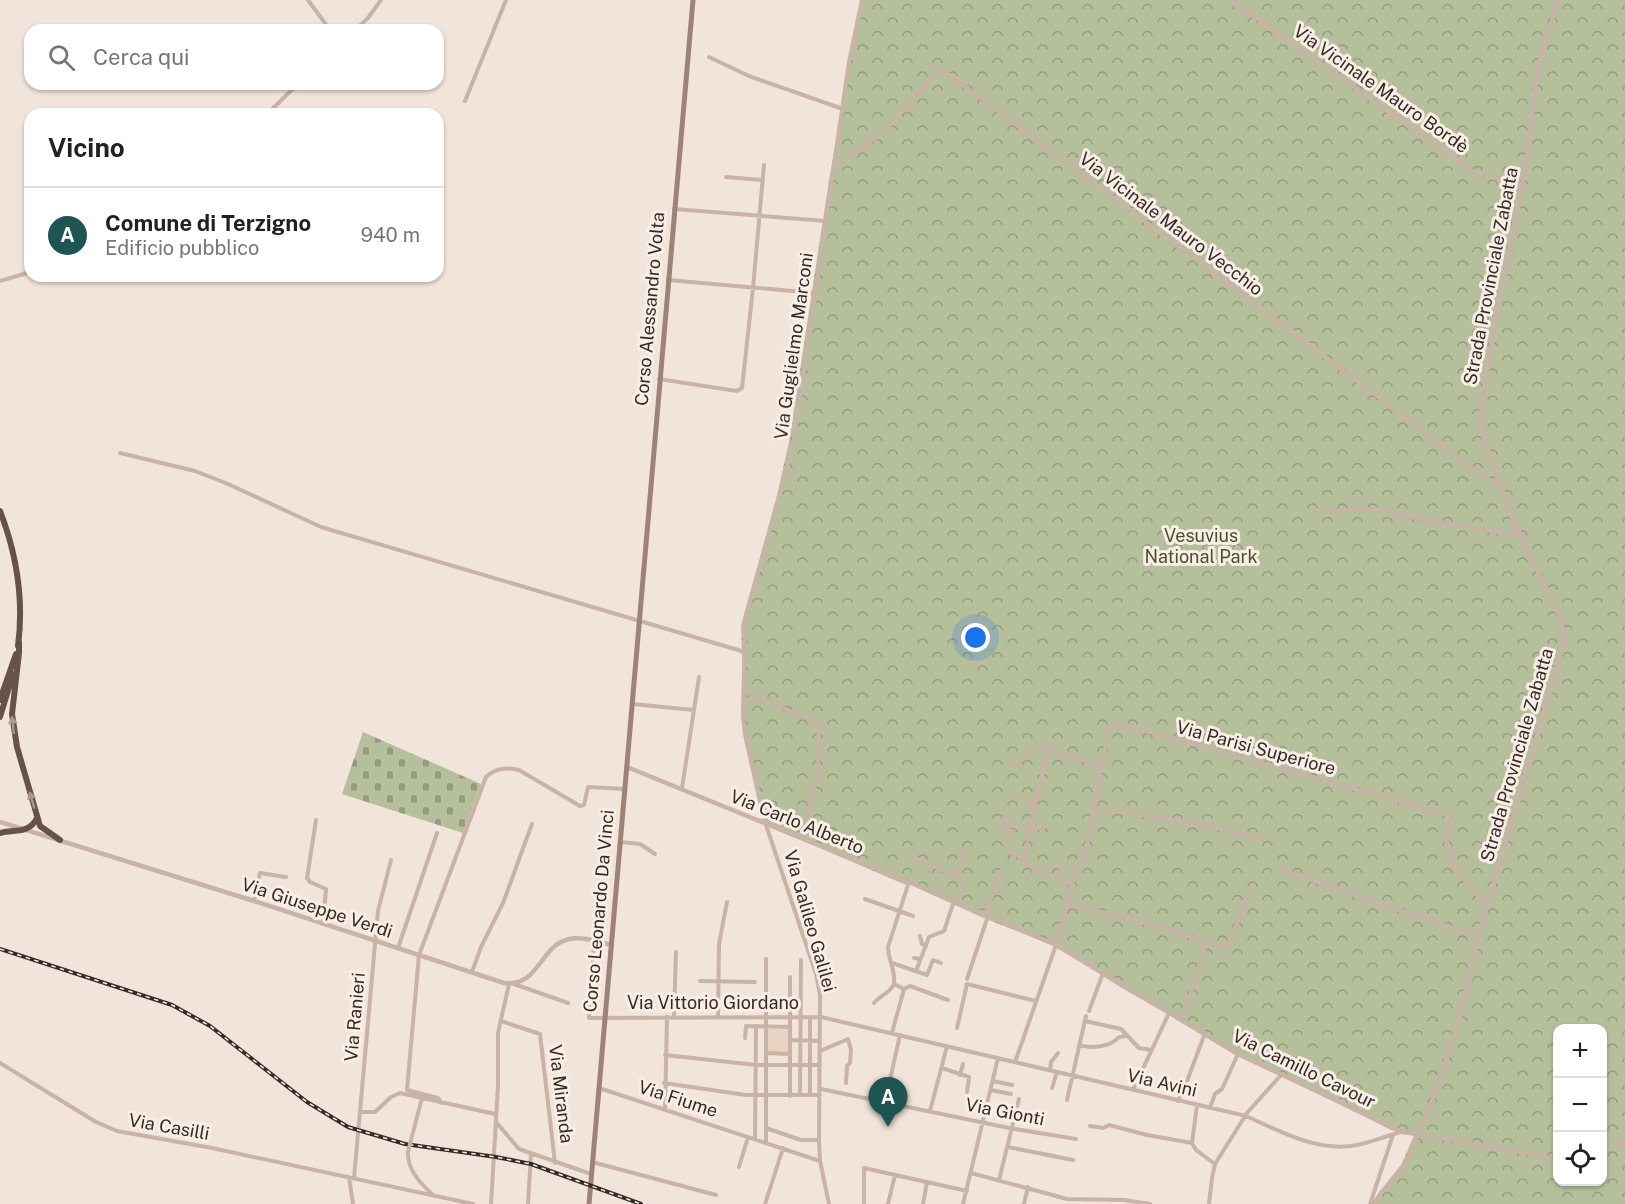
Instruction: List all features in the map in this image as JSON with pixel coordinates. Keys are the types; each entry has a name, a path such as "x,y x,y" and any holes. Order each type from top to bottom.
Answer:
{"highway":[{"path":"0,511 14,553 20,592 13,730 37,817 44,830 60,840"},
{"path":"0,717 12,678 19,642"},
{"path":"0,700 18,650"},
{"path":"0,833 25,830 34,824 37,817"}],"main road":[{"name":"Corso Alessandro Volta","path":"639,621 693,0"},
{"name":"Corso Leonardo Da Vinci","path":"589,1204 639,621"}],"street":[{"path":"308,0 326,24"},
{"path":"362,24 381,0"},
{"path":"465,101 506,0"},
{"name":"Via Guglielmo Marconi","path":"744,692 745,620 793,445 849,62 862,0"},
{"name":"Via Vicinale Mauro Bordè","path":"1230,0 1477,174 1522,184"},
{"name":"Strada Provinciale Zabatta","path":"1375,1204 1381,1193 1405,1165 1436,1091 1456,1030 1478,937 1564,640 1559,615 1500,485 1485,441 1481,416 1522,184 1538,67 1558,0"},
{"path":"710,57 749,76 843,110"},
{"name":"Via Vicinale Mauro Vecchio","path":"835,165 883,133 937,72 946,72 1463,462 1500,485"},
{"path":"273,108 292,90"},
{"path":"659,379 737,391 742,388 764,165"},
{"path":"726,177 762,180"},
{"path":"674,209 826,221"},
{"path":"0,280 24,274"},
{"path":"668,280 815,293"},
{"path":"120,453 195,471 321,527 746,652"},
{"path":"1323,511 1381,509 1421,519 1509,534 1520,532"},
{"path":"681,788 699,678"},
{"path":"744,692 819,723 818,775 801,838"},
{"name":"Via Galileo Galilei","path":"744,692 743,716 746,735 766,824 816,974 820,995 819,1140 820,1161 829,1204"},
{"path":"632,704 694,710"},
{"name":"Via Parisi Superiore","path":"1015,1062 1056,945 1072,884 1085,855 1108,733 1113,727 1124,725 1449,815 1451,820 1446,839 1458,874 1487,906"},
{"path":"1013,769 1016,762 1030,757 1041,746 1102,766"},
{"path":"1050,750 1046,757 1024,863 1072,884"},
{"name":"Via Carlo Alberto","path":"627,767 909,882 1056,945"},
{"path":"442,1103 438,1098 407,1090 419,955 483,783 489,774 509,768 519,770 578,806 584,805 588,787 625,789"},
{"path":"1015,798 1036,803"},
{"path":"1094,808 1200,824 1262,839"},
{"path":"1004,814 1003,824 1010,827 1043,828"},
{"path":"316,820 308,878 310,882 326,889 323,924"},
{"name":"Via Giuseppe Verdi","path":"0,822 512,984"},
{"path":"472,972 502,903 532,824"},
{"path":"1007,840 1010,827"},
{"path":"398,948 436,833"},
{"path":"620,842 639,844 655,854"},
{"path":"955,876 965,851"},
{"path":"1007,852 1024,858"},
{"path":"910,856 963,879 944,931 931,935 916,971"},
{"path":"1056,859 1055,864 1065,870 1060,879"},
{"name":"Via Ranieri","path":"353,1204 351,1178 361,1112 379,904 391,860"},
{"path":"967,979 1002,868"},
{"path":"1282,870 1478,937"},
{"path":"254,901 260,873 286,877"},
{"path":"874,1003 879,996 891,991 894,984 894,972 888,947 909,882"},
{"path":"1066,905 1130,918 1180,932 1207,943 1228,946 1251,887"},
{"path":"866,900 913,916"},
{"path":"718,1016 719,944 727,902"},
{"path":"920,936 922,944 926,946"},
{"path":"512,984 527,978 561,942 573,939 612,945"},
{"path":"594,941 589,1018 605,1017"},
{"path":"1180,1019 1184,1014 1207,943"},
{"name":"Via Camillo Cavour","path":"1056,945 1238,1054 1402,1132 1419,1134"},
{"path":"674,1017 676,952"},
{"path":"914,958 920,959"},
{"path":"766,959 766,1143"},
{"path":"800,1095 801,960"},
{"path":"891,962 927,975 933,960 941,963"},
{"path":"894,972 902,976"},
{"path":"1067,1100 1087,1016 1103,973"},
{"path":"790,977 790,1096"},
{"path":"700,981 755,982"},
{"path":"512,984 568,1003"},
{"path":"491,1204 498,1086 498,1033 512,984"},
{"path":"894,984 904,989"},
{"path":"957,1028 967,984 1036,1001"},
{"path":"892,1033 905,987 910,986 948,1000"},
{"path":"1133,1090 1169,1012"},
{"path":"1087,1016 1120,1029 1139,1048 1151,1050"},
{"name":"Via Vittorio Giordano","path":"605,1017 821,1017"},
{"path":"665,1109 667,1017"},
{"path":"810,1017 810,1095"},
{"name":"Via Avini","path":"821,1017 1246,1116 1305,1141 1318,1144 1336,1147 1354,1146 1402,1132"},
{"name":"Via Miranda","path":"501,1022 540,1034 555,1163"},
{"name":"Via Vittorio Giordano","path":"745,1038 746,1026 790,1027"},
{"path":"755,1139 756,1026"},
{"path":"1178,1101 1205,1033"},
{"path":"885,1102 900,1035"},
{"path":"1079,1045 1093,1048 1113,1043 1119,1036 1126,1036"},
{"path":"820,1051 848,1039 850,1056 846,1083"},
{"path":"790,1041 820,1041"},
{"path":"930,1111 947,1046"},
{"path":"766,1053 790,1054"},
{"path":"1050,1070 1051,1062 1058,1053"},
{"path":"1210,1108 1215,1094 1222,1089 1238,1054"},
{"path":"666,1055 756,1065 820,1065"},
{"path":"963,1204 999,1058"},
{"name":"Via Casilli","path":"0,1064 96,1122 117,1131 212,1148 433,1195 455,1202 473,1204"},
{"path":"960,1075 963,1064"},
{"path":"942,1066 969,1077 967,1092"},
{"path":"1052,1088 1057,1072"},
{"path":"1209,1204 1215,1164 1246,1116 1281,1075"},
{"path":"993,1081 1012,1085"},
{"name":"Via Gionti","path":"664,1083 756,1096 810,1095 820,1092 885,1102 1076,1139"},
{"name":"Via Fiume","path":"599,1088 820,1161"},
{"path":"991,1090 1011,1094"},
{"path":"361,1112 375,1112 394,1094 400,1093 495,1114"},
{"path":"422,1098 408,1152 409,1163 433,1195"},
{"path":"999,1180 1019,1100"},
{"path":"1197,1106 1192,1143 1196,1150 1215,1164"},
{"path":"495,1122 516,1147 555,1163 591,1174"},
{"path":"1090,1126 1103,1128 1109,1125 1192,1143"},
{"path":"766,1128 801,1140 819,1140"},
{"path":"1419,1134 1538,1155 1553,1160"},
{"path":"1370,1204 1393,1135"},
{"path":"739,1167 748,1137"},
{"path":"1607,1149 1625,1140"},
{"path":"1008,1147 1073,1160"},
{"path":"765,1204 783,1148"},
{"path":"528,1204 531,1154"},
{"path":"592,1162 716,1195"},
{"path":"864,1204 864,1168 967,1191"},
{"path":"971,1173 1072,1199 1124,1200 1150,1204"},
{"path":"888,1204 895,1175"},
{"path":"923,1204 927,1182"},
{"path":"1024,1204 1028,1187"}],"green space":[{"name":"Vesuvius National Park","path":"860,0 1625,0 1625,1204 1370,1204 1401,1165 1414,1136 1392,1130 1246,1059 1120,987 1057,947 766,825 744,736 741,709 743,691 741,625 776,500 789,442 828,187"},
{"path":"363,732 481,784 463,833 342,794"}],"shaded area":[{"path":"768,1029 788,1029 788,1052 768,1052"}],"railway":[{"path":"0,949 172,1005 210,1026 307,1102 348,1127 405,1144 531,1164 641,1204"}],"place":[{"name":"Comune di Terzigno","path":"888,1127"}]}
